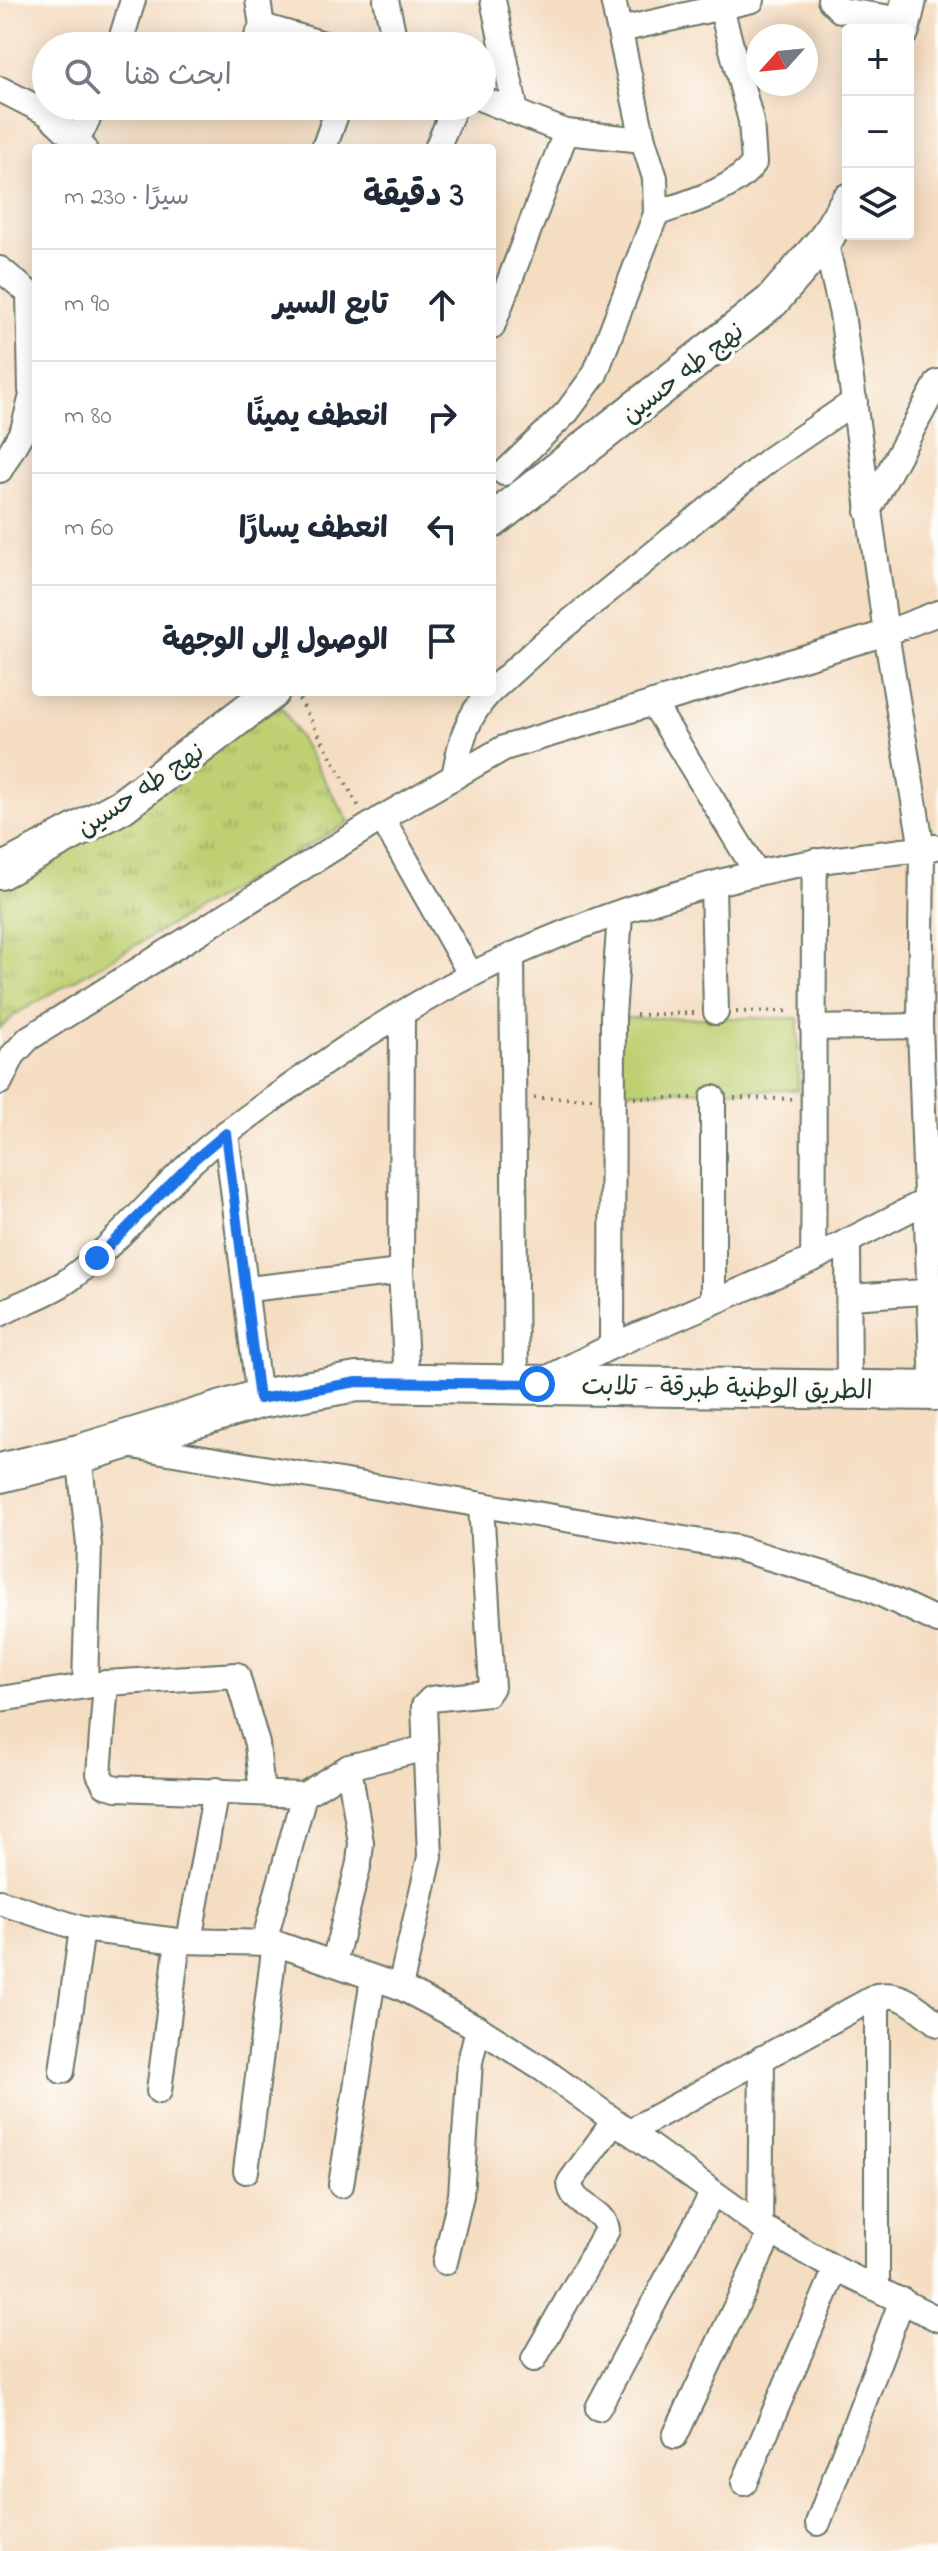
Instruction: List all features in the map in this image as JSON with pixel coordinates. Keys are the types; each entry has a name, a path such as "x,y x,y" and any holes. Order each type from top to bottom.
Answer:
{"main road":[{"name":"نهج طه حسين","path":"496,510 509,476 772,301 825,240 842,211"},
{"name":"نهج طه حسين","path":"0,872 122,806 267,696"},
{"name":"الطريق الوطنية طبرقة - تلابت","path":"0,1473 96,1449 259,1399 357,1382 936,1391"}],"street":[{"path":"123,32 133,0"},
{"path":"257,32 258,0"},
{"path":"386,0 393,32"},
{"path":"493,0 516,112"},
{"path":"509,476 567,412 595,374 627,298 656,214 655,178 643,140 613,0"},
{"path":"620,30 720,4 752,0"},
{"path":"830,0 840,10 905,17"},
{"path":"656,214 730,183 748,173 754,163 751,121 720,4"},
{"path":"0,89 32,105"},
{"path":"496,104 566,132 643,140"},
{"path":"55,120 81,144 89,120"},
{"path":"325,144 334,120"},
{"path":"439,144 449,120"},
{"path":"496,316 566,132"},
{"path":"825,240 842,314 886,633 930,848 929,949 920,1026 932,1198 936,1391"},
{"path":"0,269 29,293 32,348"},
{"path":"868,511 938,382"},
{"path":"0,470 23,430 32,393"},
{"path":"496,686 545,642 758,469 855,401"},
{"path":"0,1082 13,1055 29,1038 376,822 504,748 886,633 938,613"},
{"path":"454,777 461,741 473,710 486,696"},
{"path":"653,703 757,873"},
{"path":"376,822 471,975"},
{"path":"7,1303 66,1282 97,1258 195,1159 226,1133 402,1015 471,975 620,914 713,885 815,861 930,848"},
{"path":"813,1259 815,861"},
{"path":"713,885 716,1012"},
{"path":"612,1346 613,1016 620,914"},
{"path":"512,956 526,1384 813,1259 932,1198"},
{"path":"402,1015 401,1272 407,1383"},
{"path":"813,1028 920,1026"},
{"path":"713,1098 713,1301"},
{"path":"226,1133 248,1289 259,1399"},
{"path":"848,1241 851,1297 849,1390"},
{"path":"248,1289 401,1272"},
{"path":"851,1297 934,1291"},
{"path":"426,1748 349,1767 304,1795 105,1785 99,1774 89,1545 96,1449 481,1505 737,1548 864,1586 938,1621"},
{"path":"400,1987 430,1857 426,1701 488,1693 492,1687 481,1505"},
{"path":"0,1699 95,1684 237,1675 257,1744 262,1793"},
{"path":"334,1962 359,1863 361,1843 349,1767"},
{"path":"159,2091 183,1941 216,1790"},
{"path":"246,2171 269,1942 304,1795"},
{"path":"0,1902 82,1929 183,1941 269,1942 400,1987 478,2028 544,2070 712,2194 765,2229 836,2269 938,2319"},
{"path":"62,2071 82,1929"},
{"path":"341,2185 373,1978"},
{"path":"534,2359 607,2230 604,2219 575,2199 570,2191 570,2182 622,2126 762,2058 877,1996 890,1993 902,1996 938,2024"},
{"path":"877,1996 877,2288"},
{"path":"445,2262 461,2195 470,2062 478,2028"},
{"path":"675,2436 765,2229 762,2058"},
{"path":"598,2408 712,2194"},
{"path":"744,2483 836,2269"},
{"path":"818,2523 902,2300"}],"path":[{"path":"297,696 376,822"},
{"path":"515,1098 815,1099"}],"green space":[{"path":"281,706 349,822 16,1014 0,1028 0,877"},
{"path":"614,1018 798,1018 798,1090 614,1091"}],"route":[{"path":"97,1258 195,1159 226,1133 248,1289 259,1399 357,1382 537,1384"}]}
